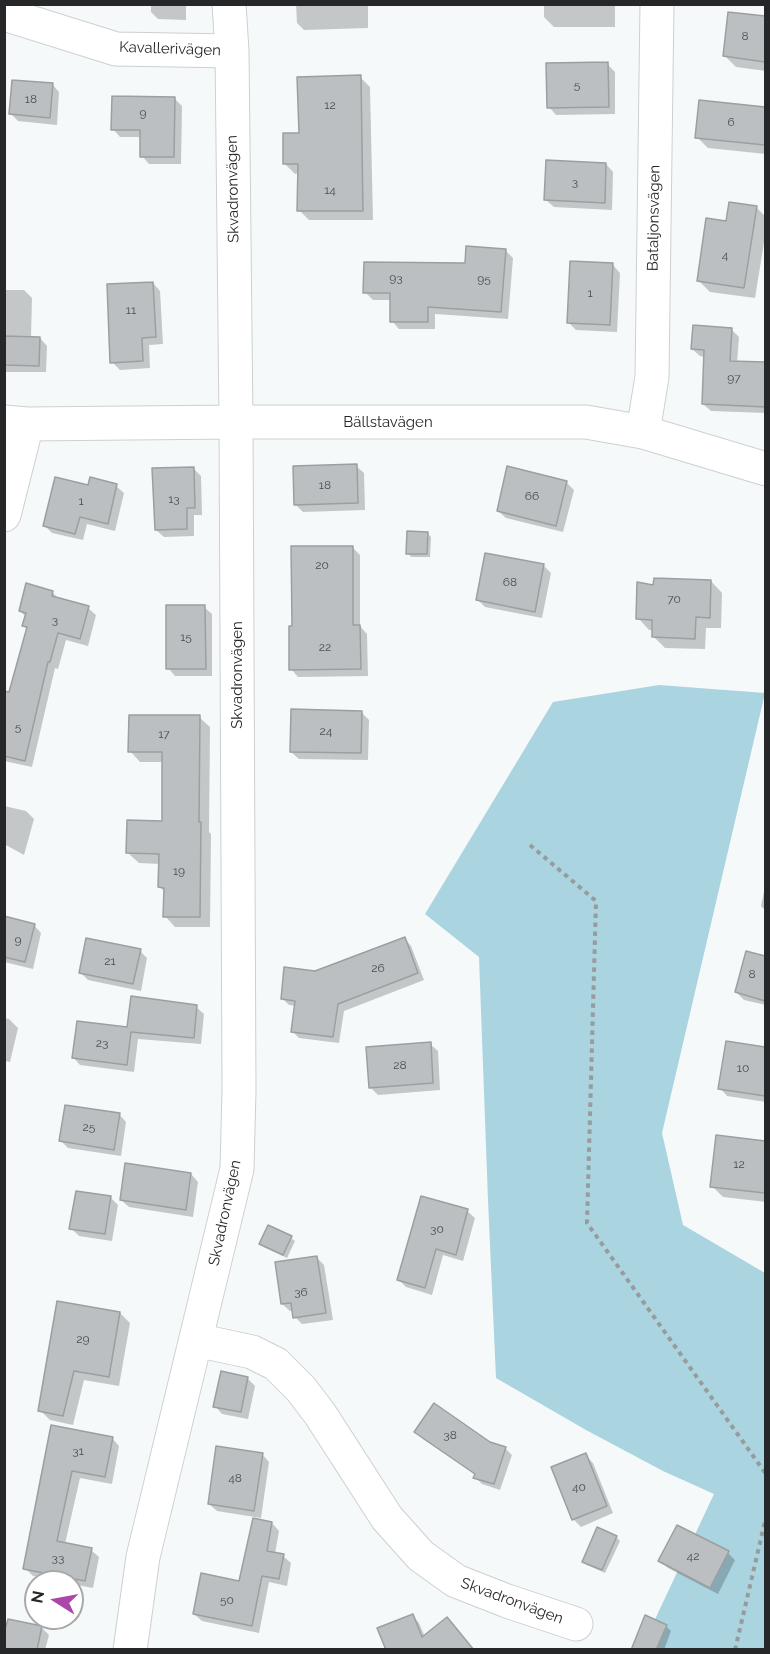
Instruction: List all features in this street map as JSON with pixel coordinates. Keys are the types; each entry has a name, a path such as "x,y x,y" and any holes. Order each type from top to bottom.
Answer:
{"street":[{"name":"Skvadronvägen","path":"130,1650 143,1557 237,1169 239,1078 236,422 232,51 229,4"},
{"name":"Bataljonsvägen","path":"643,432 652,377 657,4"},
{"name":"Kavallerivägen","path":"4,14 117,49 232,51"},
{"name":"Bällstavägen","path":"16,423 586,422 643,432 765,469"},
{"path":"4,515 16,423"},
{"name":"Skvadronvägen","path":"196,1340 252,1352 276,1364 314,1406 387,1518 421,1556 456,1581 576,1624"}],"path":[{"path":"530,845 596,901 587,1223 765,1474"},
{"path":"735,1650 765,1517"}],"shaded area":[{"path":"659,685 765,693 662,1133 683,1225 765,1273 765,1649 641,1649 714,1494 663,1471 496,1378 479,957 425,914 553,702"}],"building":[{"path":"728,12 765,16 765,62 723,56"},
{"path":"608,62 609,107 547,108 546,63"},
{"path":"361,75 363,211 297,211 298,164 283,164 283,133 299,133 297,77"},
{"path":"12,80 53,83 50,118 9,114"},
{"path":"112,96 175,97 174,157 140,157 140,130 111,130"},
{"path":"699,100 765,107 765,145 695,138"},
{"path":"546,160 606,163 605,203 544,200"},
{"path":"729,202 757,206 744,288 697,281 706,218 726,221"},
{"path":"466,246 506,249 501,312 428,307 428,322 390,322 390,293 363,293 364,262 465,263"},
{"path":"570,261 613,263 610,325 567,323"},
{"path":"153,282 156,337 142,338 143,361 110,363 107,284"},
{"path":"693,325 732,328 730,361 765,362 765,407 702,404 704,350 691,349"},
{"path":"4,336 40,337 39,366 4,365"},
{"path":"357,464 358,503 294,505 293,466"},
{"path":"507,466 567,481 556,526 497,511"},
{"path":"194,467 195,508 187,508 187,529 155,530 152,468"},
{"path":"55,477 88,485 90,477 117,484 108,524 80,517 75,534 43,526"},
{"path":"407,531 428,532 427,554 406,554"},
{"path":"291,546 353,546 353,625 360,625 361,669 289,670 289,626 292,626"},
{"path":"485,553 544,564 535,612 476,600"},
{"path":"654,578 711,580 710,618 696,617 695,639 652,637 652,620 636,619 637,582 653,585"},
{"path":"26,583 53,591 52,596 89,606 80,639 58,633 50,662 48,662 25,761 4,756 4,691 9,692 27,627 22,626 26,613 19,611"},
{"path":"166,605 205,605 206,669 166,669"},
{"path":"291,709 362,711 361,753 290,752"},
{"path":"129,715 200,715 200,917 163,917 164,888 158,887 159,854 126,853 127,820 162,821 162,752 128,752"},
{"path":"4,916 35,924 25,962 4,957"},
{"path":"405,937 418,973 338,1004 333,1037 291,1032 295,1001 281,999 284,967 315,971"},
{"path":"86,938 141,949 133,984 79,973"},
{"path":"746,951 765,956 765,1001 735,992"},
{"path":"131,996 197,1005 194,1038 131,1032 127,1065 72,1058 77,1021 127,1027"},
{"path":"726,1041 765,1047 765,1096 718,1089"},
{"path":"431,1042 433,1083 369,1088 366,1047"},
{"path":"65,1105 120,1113 114,1150 59,1141"},
{"path":"716,1135 765,1141 765,1193 710,1187"},
{"path":"125,1163 191,1173 186,1210 120,1200"},
{"path":"76,1191 111,1196 105,1234 69,1229"},
{"path":"421,1196 468,1209 456,1255 436,1249 425,1288 397,1280"},
{"path":"268,1225 292,1236 283,1255 259,1244"},
{"path":"317,1256 326,1313 293,1318 291,1303 281,1304 275,1262"},
{"path":"57,1301 120,1312 109,1377 74,1371 63,1416 38,1411"},
{"path":"221,1371 248,1377 241,1412 213,1407"},
{"path":"434,1403 490,1442 506,1447 494,1484 473,1478 475,1474 414,1432"},
{"path":"51,1425 113,1437 105,1477 72,1471 57,1541 92,1548 85,1581 84,1570 23,1569"},
{"path":"216,1446 263,1453 254,1511 208,1504"},
{"path":"586,1453 607,1506 572,1520 551,1467"},
{"path":"253,1518 272,1522 267,1551 284,1554 279,1579 262,1576 252,1626 193,1614 201,1573 239,1581"},
{"path":"677,1525 729,1551 710,1588 658,1561"},
{"path":"597,1527 617,1536 602,1570 582,1562"},
{"path":"413,1614 422,1637 447,1617 474,1650 386,1650 377,1628"},
{"path":"645,1615 667,1625 656,1650 631,1650"},
{"path":"8,1619 24,1622 24,1630 41,1630 37,1650 4,1650 4,1633"}]}
